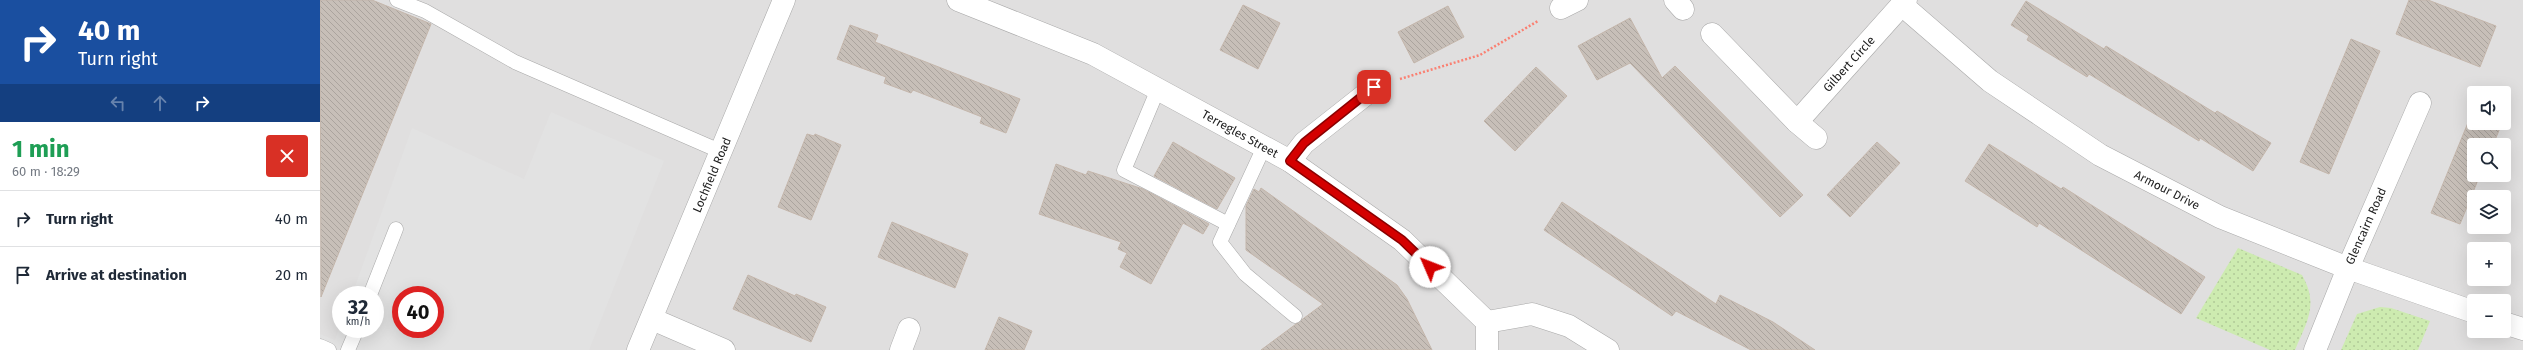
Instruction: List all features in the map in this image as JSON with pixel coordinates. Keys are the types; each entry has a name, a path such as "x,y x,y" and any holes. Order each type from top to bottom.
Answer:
{"street":[{"name":"Lochfield Road","path":"638,350 722,152 784,0"},
{"name":"Terregles Street","path":"958,0 1093,54 1290,161 1402,240 1487,322"},
{"name":"Gilbert Circle","path":"1797,122 1904,3"},
{"name":"Armour Drive","path":"1904,3 1990,81 2100,155 2220,217 2348,268 2467,310"},
{"path":"1712,34 1797,122 1816,138"},
{"path":"1290,161 1304,143 1374,87"},
{"name":"Glencairn Road","path":"2315,350 2348,268 2420,103"},
{"path":"1487,350 1487,322 1532,314 1569,326 1608,350"},
{"path":"652,319 724,350"},
{"path":"2511,325 2523,329"},
{"path":"901,350 909,329"}],"lane":[{"path":"397,0 426,11 515,62 722,152"},
{"path":"1158,89 1124,170 1228,224"},
{"path":"1264,147 1220,242 1245,274 1296,316"},
{"path":"373,286 396,228"},
{"path":"348,350 353,338"},
{"path":"320,346 329,350"}],"path":[{"path":"1374,87 1480,55 1569,4"}],"shaded area":[{"path":"320,0 2523,0 2523,350 320,350"},
{"path":"551,112 664,161 589,350 320,350 320,334 335,340 336,338 384,338 384,286 355,286 412,128 524,179"}],"green space":[{"path":"2238,248 2302,275 2310,295 2310,304 2307,321 2295,350 2270,350 2196,318"},
{"path":"2380,307 2391,308 2430,321 2418,350 2341,350 2357,314"}],"building":[{"path":"320,0 372,0 431,24 321,297"},
{"path":"2409,0 2428,0 2496,26 2480,67 2396,34"},
{"path":"2026,1 2104,49 2106,46 2215,113 2217,111 2271,143 2253,171 2200,138 2199,141 2089,74 2087,77 2027,40 2029,36 2011,25"},
{"path":"1243,5 1280,23 1258,69 1220,50"},
{"path":"1448,6 1464,37 1414,63 1398,32"},
{"path":"1630,18 1662,78 1675,66 1803,195 1780,217 1630,63 1597,80 1578,46"},
{"path":"850,25 878,35 875,42 1020,99 1006,133 980,123 982,117 913,90 911,93 884,83 886,77 837,59"},
{"path":"2351,39 2380,51 2329,174 2300,162"},
{"path":"1536,67 1567,96 1515,151 1484,121"},
{"path":"2467,125 2467,130 2499,130 2496,138 2467,138 2467,182 2477,182 2474,190 2467,190 2467,207 2460,224 2431,213"},
{"path":"807,134 814,136 815,134 841,145 811,220 778,207"},
{"path":"1173,142 1235,178 1217,209 1154,176"},
{"path":"1877,142 1900,163 1850,217 1827,195"},
{"path":"1989,144 2061,189 2063,187 2205,277 2181,314 2039,223 2037,227 1965,181"},
{"path":"1056,164 1086,175 1088,171 1143,189 1209,224 1203,234 1183,223 1151,284 1120,267 1127,253 1118,249 1121,242 1039,214"},
{"path":"1261,188 1397,285 1407,299 1432,350 1261,350 1323,304 1246,250 1246,206 1254,189 1259,192"},
{"path":"1562,202 1716,304 1720,295 1773,322 1815,350 1751,350 1676,311 1672,316 1544,230"},
{"path":"892,222 968,254 955,288 878,257"},
{"path":"748,275 795,296 796,294 826,307 811,342 733,309"},
{"path":"999,317 1032,331 1024,350 985,350"}],"route":[{"path":"1374,87 1304,143 1290,161 1402,240 1430,267"}]}
